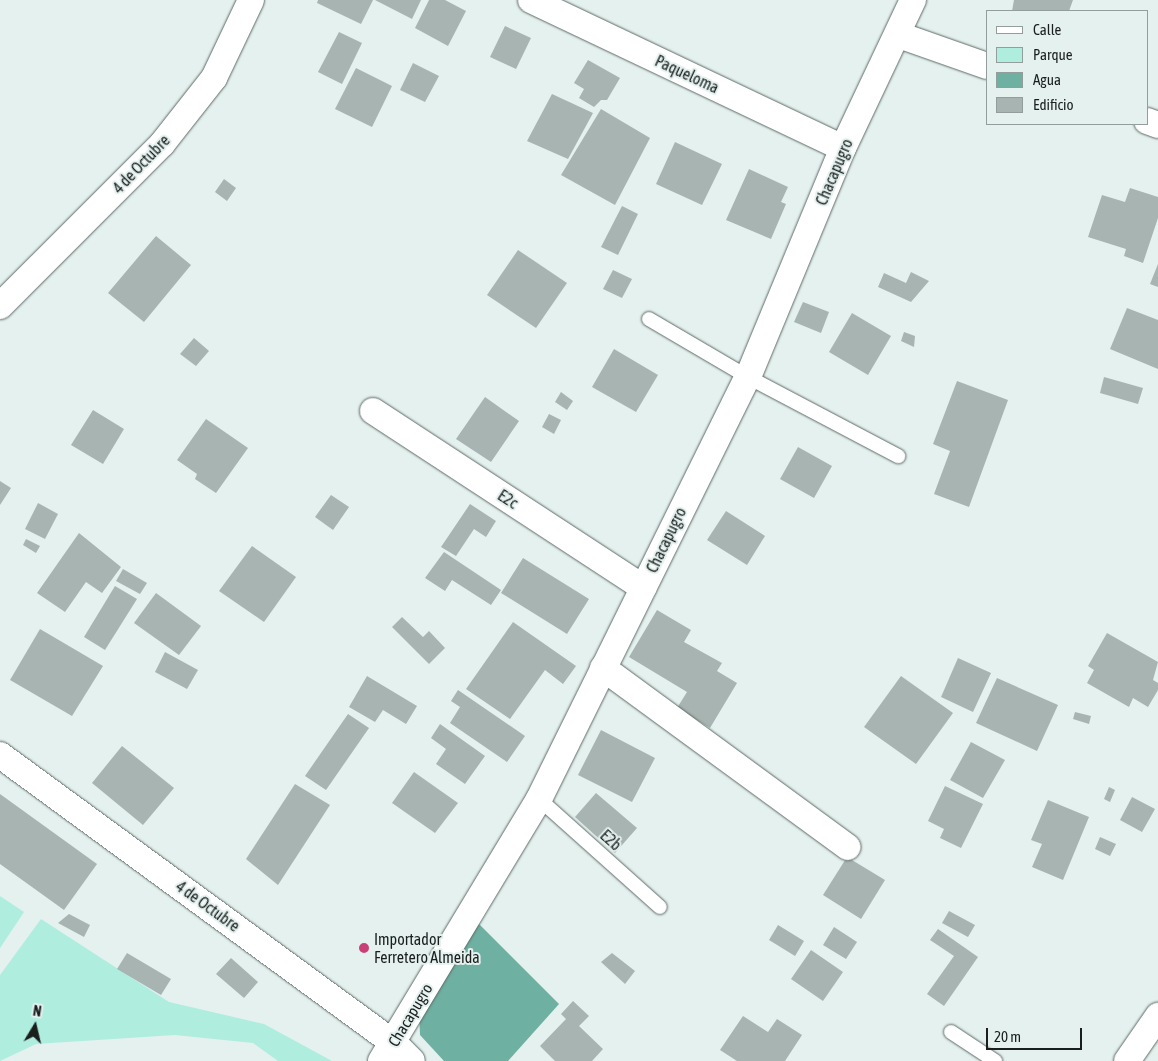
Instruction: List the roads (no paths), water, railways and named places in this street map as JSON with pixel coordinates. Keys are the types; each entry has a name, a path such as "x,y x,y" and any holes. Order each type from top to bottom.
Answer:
{"street":[{"name":"4 de Octubre","path":"0,306 162,144 214,78 251,0"},
{"name":"Paqueloma","path":"531,0 843,148"},
{"name":"Chacapugro","path":"388,1052 539,799 748,377 843,148 899,36 913,0"},
{"path":"899,36 986,66"},
{"name":"E2c","path":"373,411 643,588"},
{"path":"603,668 848,847"},
{"name":"4 de Octubre","path":"0,755 388,1052 412,1061"},
{"path":"1127,1061 1158,1016"}],"lane":[{"path":"649,319 748,377 898,456"},
{"name":"E2b","path":"539,799 660,907"},
{"path":"951,1032 995,1061"}],"water":[{"path":"475,920 559,1004 508,1061 444,1061 420,1035 419,1012"}],"place":[{"name":"Importador Ferretero Almeida","path":"364,948"}]}
